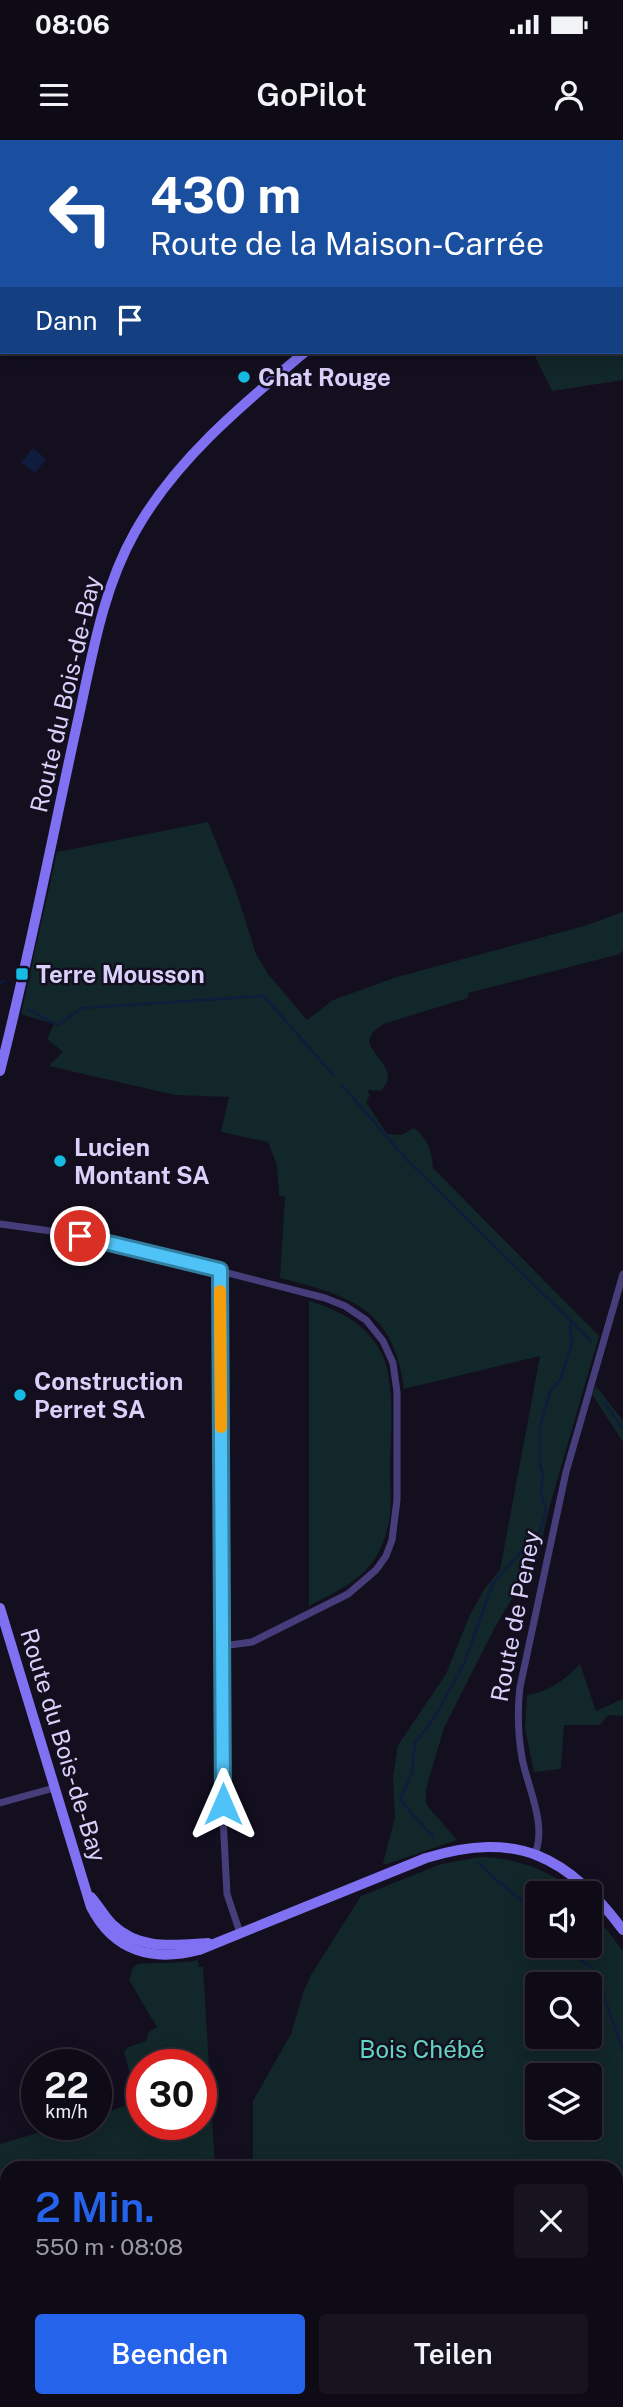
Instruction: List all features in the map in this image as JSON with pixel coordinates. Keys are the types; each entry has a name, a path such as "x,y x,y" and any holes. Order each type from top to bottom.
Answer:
{"main road":[{"name":"Route du Bois-de-Bay","path":"0,1071 93,655 114,576 135,531 169,484 222,425 303,354"},
{"name":"Route du Bois-de-Bay","path":"0,1608 91,1907 106,1929 125,1945 160,1955 199,1950 406,1865 447,1852 485,1846 535,1854"},
{"path":"535,1854 557,1864 580,1881 623,1930"}],"street":[{"path":"0,1224 80,1236 325,1298 360,1315 387,1349 393,1363 397,1392 397,1518 389,1548 381,1564 361,1585 333,1602 252,1642 223,1646"},
{"path":"220,1270 225,1871 229,1903 240,1933"},
{"name":"Route de Peney","path":"535,1854 540,1833 520,1742 517,1709 520,1686 566,1472 623,1274"},
{"path":"0,1803 54,1788"}],"green space":[{"path":"534,354 623,354 623,380 552,391"},
{"path":"208,822 236,891 256,954 268,974 307,1020 333,1000 397,977 584,926 623,912 623,950 620,954 468,993 468,998 383,1024 372,1033 369,1041 388,1077 381,1091 367,1090 370,1095 366,1102 387,1134 402,1135 414,1128 419,1132 432,1156 433,1168 599,1336 548,1512 539,1554 495,1627 444,1728 426,1789 426,1803 457,1840 387,1864 383,1864 395,1817 393,1777 398,1745 446,1674 469,1617 485,1588 500,1570 540,1356 404,1389 399,1362 379,1323 347,1300 280,1278 285,1197 279,1195 277,1165 268,1142 221,1132 229,1097 175,1095 49,1066 63,1052 47,1039 54,1024 21,1014 57,852"},
{"path":"309,1301 352,1320 377,1345 383,1356 390,1383 391,1413 390,1509 381,1546 374,1560 360,1575 345,1587 309,1606"},
{"path":"596,1386 623,1421 623,1442 592,1394"},
{"path":"580,1664 596,1711 623,1699 623,1716 608,1715 600,1725 564,1725 561,1769 534,1772 525,1728 527,1695 556,1684"},
{"name":"Bois Chébé","path":"480,1857 531,1866 555,1877 560,1881 525,1881 525,1958 602,1958 602,1924 623,1951 623,2161 253,2161 253,2101 291,2034 311,1975 361,1896 441,1864"},
{"path":"198,1960 199,1967 203,1967 208,2049 126,2049 146,2041 149,2032 157,2027 129,1980 132,1970 139,1964"},
{"path":"126,2106 126,2140 213,2140 215,2161 0,2161 0,2144 21,2138 21,2140 112,2140 112,2110"}],"water":[{"path":"33,448 46,459 35,473 21,462"}],"waterway":[{"path":"0,983 4,981"},
{"path":"29,1010 58,1025 82,1008 264,996 334,1076"},
{"path":"342,1085 407,1160 591,1341"},
{"path":"434,1838 400,1800 412,1773 415,1743 434,1718 464,1664 493,1583 540,1531 546,1512 541,1492 543,1475 540,1465 540,1427 550,1392 561,1378 572,1343 571,1322"},
{"path":"605,1403 623,1429"},
{"path":"479,1863 525,1903"},
{"path":"577,1958 595,1972 623,2050"}],"slow traffic":[{"path":"220,1291 221,1427"}],"place":[{"name":"Chat Rouge","path":"244,377"},
{"name":"Terre Mousson","path":"22,974"},
{"name":"Lucien Montant SA","path":"60,1161"},
{"name":"Construction Perret SA","path":"20,1395"}],"route":[{"path":"80,1236 220,1270 223,1804"}]}
